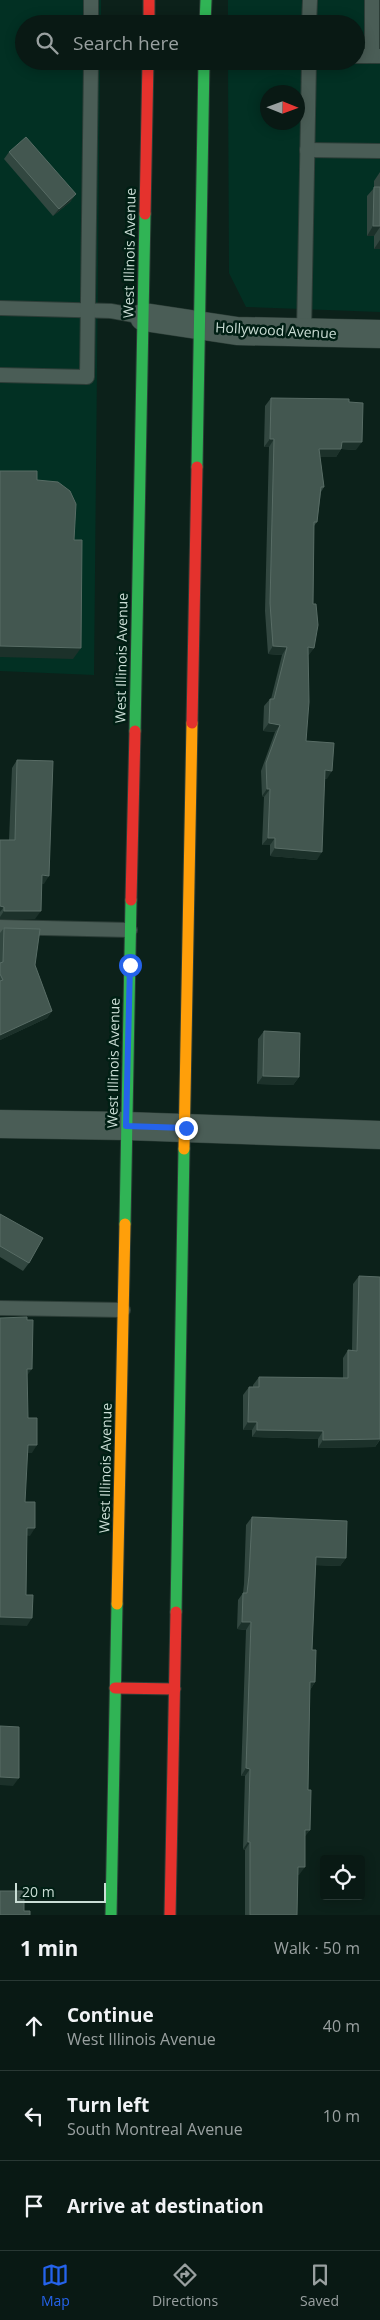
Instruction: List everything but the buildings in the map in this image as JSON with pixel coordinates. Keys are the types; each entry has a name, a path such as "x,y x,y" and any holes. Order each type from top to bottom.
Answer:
{"main road":[{"path":"149,0 149,15"},
{"path":"205,15 206,0"},
{"name":"West Illinois Avenue","path":"110,1915 148,70"},
{"path":"170,1915 186,1128 204,70"},
{"path":"115,1688 175,1689"}],"street":[{"name":"Hollywood Avenue","path":"144,317 236,331 380,334"},
{"path":"0,1124 126,1126 380,1135"}],"lane":[{"path":"91,0 91,15"},
{"path":"309,15 310,0"},
{"path":"372,0 376,56"},
{"path":"0,375 87,377 90,70"},
{"path":"304,332 309,70"},
{"path":"307,150 380,151"},
{"path":"0,308 111,311 144,317"},
{"path":"0,927 130,930"},
{"path":"0,1308 123,1310"}],"shaded area":[{"path":"0,0 101,0 101,15 15,15 15,70 100,70 94,675 0,671"},
{"path":"228,0 380,0 380,312 246,307 229,273 228,70 365,70 365,15 228,15"}],"traffic: fast":[{"path":"205,15 206,0"},
{"path":"197,467 204,70"},
{"path":"135,731 145,214"},
{"path":"125,1224 131,900"},
{"path":"176,1612 184,1149"},
{"path":"111,1915 117,1604"}],"traffic: slow":[{"path":"184,1149 192,723"},
{"path":"117,1604 125,1224"}],"traffic: jam":[{"path":"149,0 149,15"},
{"path":"145,214 148,70"},
{"path":"192,723 197,467"},
{"path":"131,900 135,731"},
{"path":"170,1915 176,1612"},
{"path":"115,1688 175,1689"}],"route":[{"path":"130,965 126,1126 186,1128"}]}
